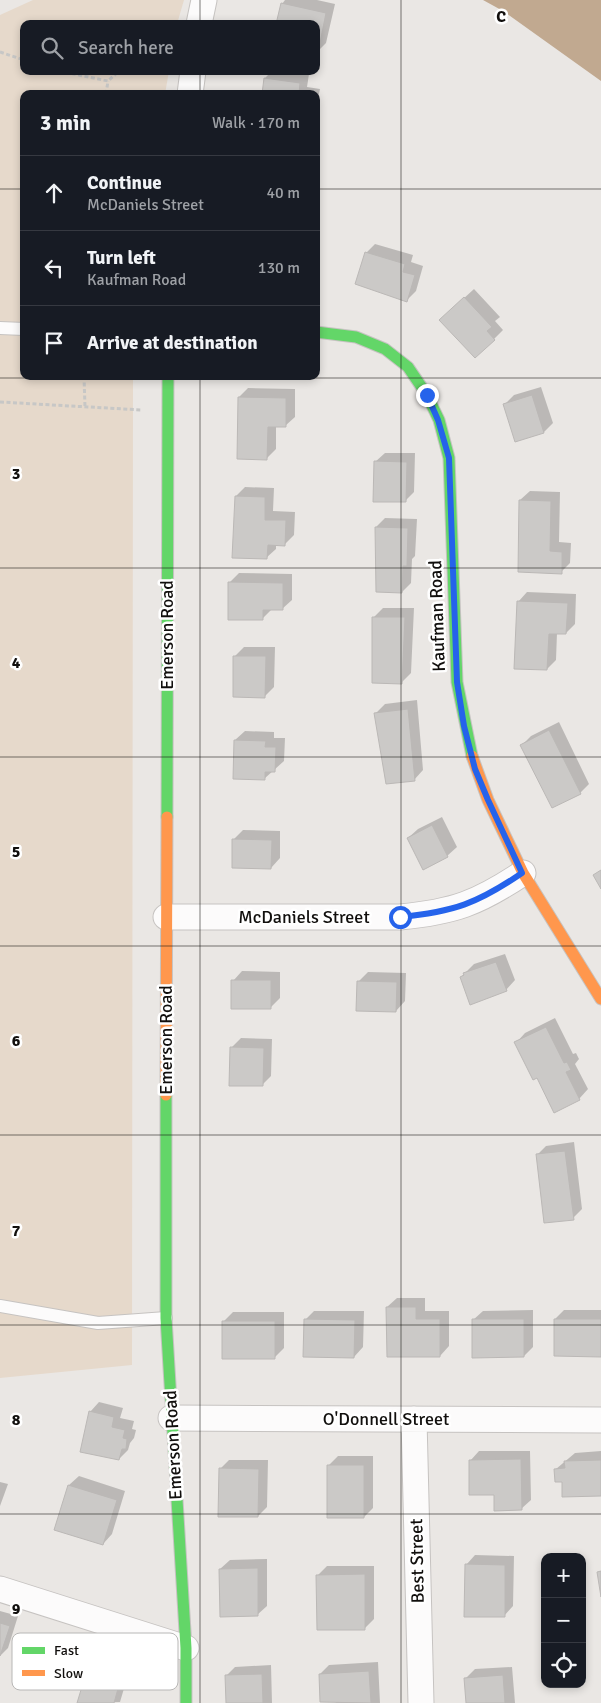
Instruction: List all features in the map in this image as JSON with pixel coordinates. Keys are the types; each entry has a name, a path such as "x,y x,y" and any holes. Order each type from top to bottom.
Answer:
{"street":[{"path":"200,20 204,0"},
{"path":"190,90 192,75"},
{"name":"Kaufman Road","path":"320,332 356,337 385,349 408,366 427,395 438,420 449,458 457,682 464,726 475,769 522,873 601,999"},
{"name":"Emerson Road","path":"168,380 166,1318 186,1648 186,1703"},
{"name":"McDaniels Street","path":"166,917 400,917 437,913 467,906 493,893 522,873"},
{"name":"O'Donnell Street","path":"171,1418 601,1420"},
{"name":"Best Street","path":"414,1419 420,1703"},
{"path":"0,1589 139,1633"},
{"path":"178,1645 186,1648"}],"lane":[{"path":"0,328 20,328"},
{"path":"0,1306 98,1323 166,1318"}],"path":[{"path":"0,52 20,59"},
{"path":"79,75 108,81"},
{"path":"107,90 108,81 115,75"},
{"path":"84,380 85,407"},
{"path":"0,402 167,412"}],"shaded area":[{"path":"33,0 184,0 178,20 20,20 20,75 168,75 166,90 20,90 20,380 133,380 132,1365 0,1378 0,15"},
{"path":"483,0 601,0 601,81 503,11"}],"building":[{"path":"281,3 326,13 320,43 320,20 277,20"},
{"path":"264,78 300,83 299,90 262,90"},
{"path":"365,252 405,264 403,272 415,275 407,302 355,284"},
{"path":"464,297 492,327 487,331 495,340 475,358 439,320"},
{"path":"532,395 544,433 515,442 503,404"},
{"path":"238,397 286,398 286,427 268,427 267,460 237,459"},
{"path":"374,461 407,462 406,502 373,502"},
{"path":"235,496 265,497 265,520 286,520 285,546 268,545 267,559 232,558"},
{"path":"519,500 551,501 550,551 562,552 562,574 518,572"},
{"path":"375,527 408,528 407,566 403,566 402,593 376,592"},
{"path":"228,582 283,583 283,610 263,610 263,620 228,620"},
{"path":"517,601 568,603 566,634 549,634 547,670 514,669"},
{"path":"372,617 405,617 402,684 372,683"},
{"path":"233,656 266,656 265,698 233,697"},
{"path":"408,709 415,781 386,784 374,713"},
{"path":"549,730 581,794 552,808 520,745"},
{"path":"234,740 266,741 265,747 276,747 275,772 265,772 265,780 233,779"},
{"path":"432,825 448,857 423,870 407,838"},
{"path":"232,839 272,840 271,869 232,868"},
{"path":"601,870 601,889 593,875"},
{"path":"496,962 507,991 470,1005 460,977 464,975 463,973"},
{"path":"231,980 271,980 271,1009 231,1009"},
{"path":"357,981 397,982 396,1012 356,1011"},
{"path":"546,1027 564,1063 567,1062 571,1070 566,1072 580,1100 554,1113 537,1078 533,1080 514,1042"},
{"path":"230,1047 264,1048 263,1086 229,1086"},
{"path":"565,1151 574,1220 544,1223 536,1154"},
{"path":"386,1307 416,1307 416,1319 440,1319 440,1357 387,1357"},
{"path":"304,1319 355,1320 354,1358 303,1357"},
{"path":"472,1319 524,1319 524,1357 472,1358"},
{"path":"554,1319 601,1319 601,1357 554,1356"},
{"path":"222,1321 275,1321 275,1359 222,1359"},
{"path":"89,1411 114,1417 112,1427 125,1430 123,1438 127,1439 126,1449 122,1449 119,1460 80,1452"},
{"path":"521,1459 522,1510 494,1511 494,1495 469,1495 469,1460"},
{"path":"601,1460 601,1496 562,1497 562,1482 555,1482 554,1469 565,1468 564,1461"},
{"path":"327,1465 364,1465 364,1518 327,1518"},
{"path":"219,1468 259,1469 258,1517 218,1517"},
{"path":"68,1485 117,1500 103,1545 54,1530"},
{"path":"465,1564 505,1565 505,1617 464,1617"},
{"path":"258,1568 258,1616 220,1617 219,1569"},
{"path":"601,1571 601,1597 597,1572"},
{"path":"365,1574 365,1630 317,1630 316,1575"},
{"path":"0,1623 10,1626 0,1656"},
{"path":"369,1671 371,1703 320,1702 319,1674"},
{"path":"262,1674 263,1703 226,1703 225,1675"},
{"path":"503,1675 505,1703 466,1703 464,1678"},
{"path":"81,1690 118,1690 114,1703 77,1703"}],"traffic: fast":[{"path":"320,332 356,337 385,349 408,367 427,395 439,420 449,458 457,682 472,756"},
{"path":"167,817 168,380"},
{"path":"166,1095 166,1318 186,1648 186,1703"}],"traffic: slow":[{"path":"472,756 488,800 523,873 601,999"},
{"path":"166,1095 167,817"}],"route":[{"path":"400,917 437,913 467,906 493,893 522,873 475,769 464,726 457,682 449,458 438,420 427,395"}]}
